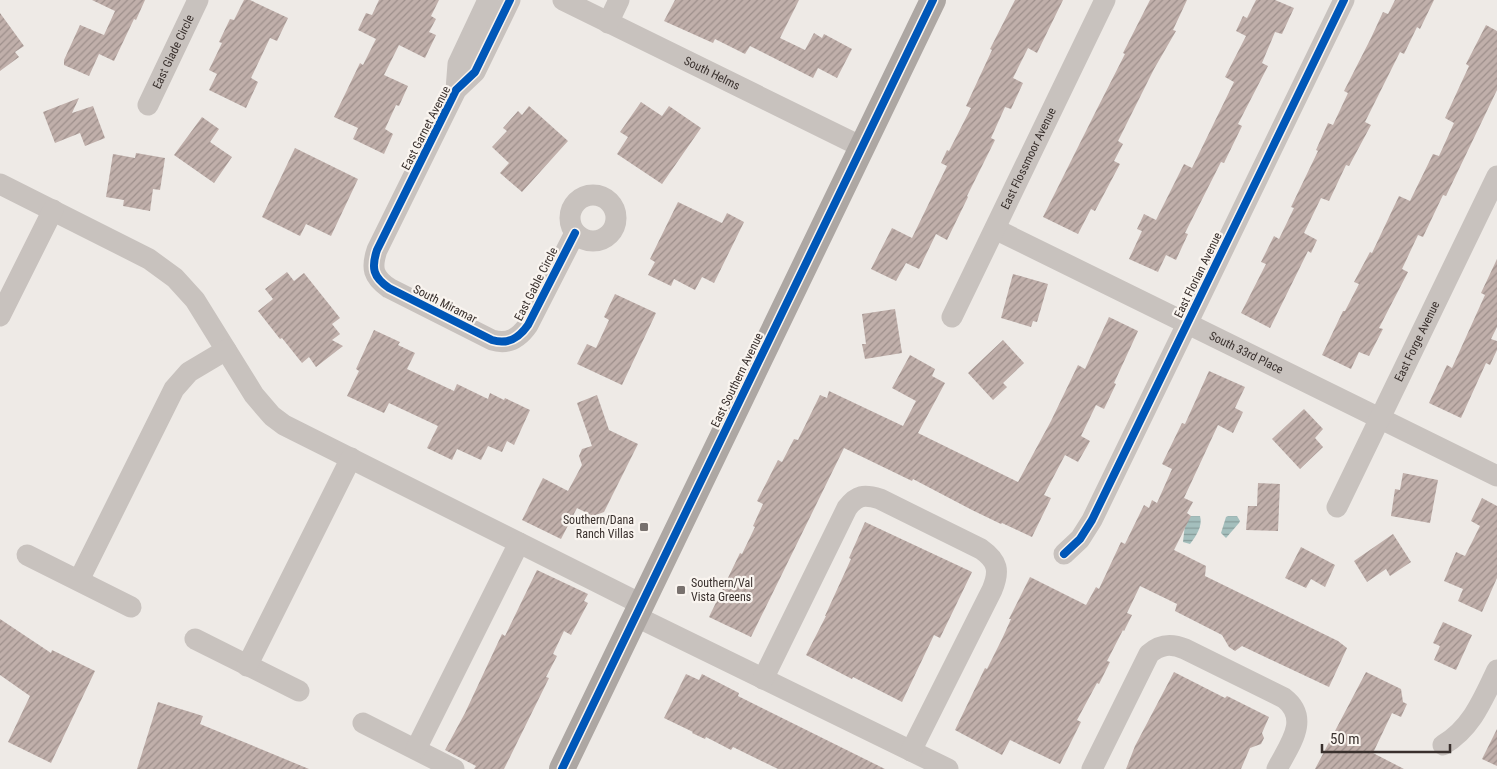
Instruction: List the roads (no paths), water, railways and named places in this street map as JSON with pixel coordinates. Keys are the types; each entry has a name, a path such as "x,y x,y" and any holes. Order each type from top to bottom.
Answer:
{"main road":[{"name":"East Southern Avenue","path":"562,769 933,0"}],"street":[{"name":"East Glade Circle","path":"148,105 198,0"},
{"name":"East Garnet Avenue","path":"456,90 458,64 488,0"},
{"name":"East Garnet Avenue","path":"374,272 373,265 377,250 456,90 476,72 510,0"},
{"name":"South Helms","path":"563,0 862,147"},
{"path":"608,22 619,0"},
{"name":"East Flossmoor Avenue","path":"952,317 1105,0"},
{"name":"East Florian Avenue","path":"1064,554 1080,539 1092,520 1344,0"},
{"name":"East Forge Avenue","path":"1336,507 1497,176"},
{"path":"0,184 149,259 175,278 195,300 262,406 272,416 296,431 519,543 763,679 948,769"},
{"path":"0,316 53,210"},
{"name":"South 33rd Place","path":"995,229 1497,476"},
{"name":"East Gable Circle","path":"512,340 528,325 575,233"},
{"name":"South Miramar","path":"374,272 378,279 389,288 492,340 498,342 512,340"},
{"path":"79,580 174,389 189,372 226,350"},
{"path":"247,666 351,458"},
{"path":"763,679 847,508 858,497 865,496 880,500 981,549 993,560 996,566 996,581 911,752"},
{"path":"416,750 519,543"},
{"path":"27,555 131,607"},
{"path":"195,639 300,691"},
{"path":"1092,769 1149,654 1155,648 1170,645 1185,649 1289,702 1297,715 1296,729 1277,769"},
{"path":"1443,746 1454,739 1473,717 1497,670"},
{"path":"363,723 454,769"}],"water":[{"path":"1189,516 1200,516 1201,520 1195,538 1190,544 1183,542 1185,524"},
{"path":"1228,516 1237,516 1240,521 1226,538 1221,533"}],"place":[{"name":"Southern/Dana Ranch Villas","path":"644,527"},
{"name":"Southern/Val Vista Greens","path":"681,590"}]}
